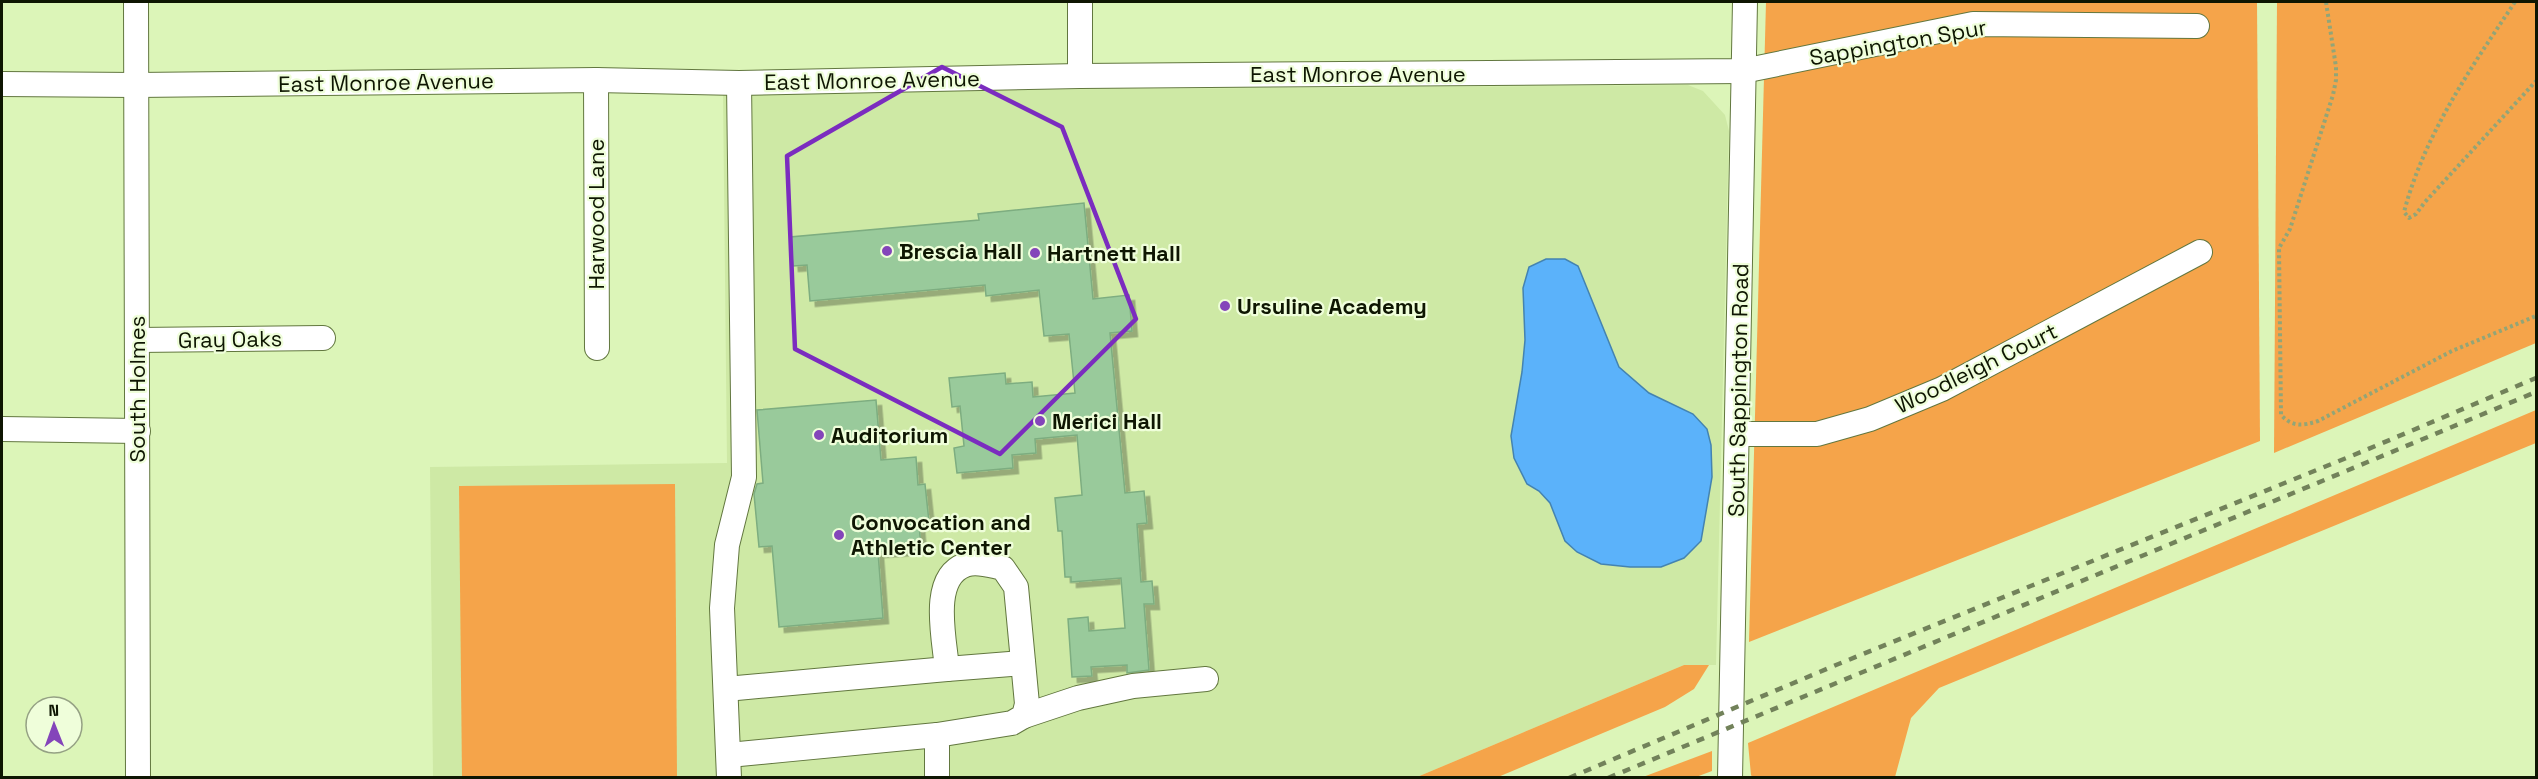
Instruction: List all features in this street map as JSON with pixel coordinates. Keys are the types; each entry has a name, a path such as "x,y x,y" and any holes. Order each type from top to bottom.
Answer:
{"street":[{"name":"South Holmes","path":"136,2 138,777"},
{"path":"1080,2 1080,76"},
{"name":"South Sappington Road","path":"1730,777 1744,2"},
{"name":"Sappington Spur","path":"1743,71 1973,24 2197,26"},
{"name":"East Monroe Avenue","path":"2,84 136,85 596,80 739,83 1080,76 1743,71"},
{"name":"Harwood Lane","path":"596,80 597,348"},
{"path":"739,83 744,477 726,556 722,608 729,766 1012,723 1024,716 1078,698 1133,686 1206,679"},
{"name":"Woodleigh Court","path":"1737,434 1817,434 1870,419 1942,389 2200,252"},
{"name":"Gray Oaks","path":"137,340 323,338"},
{"path":"2,429 138,431"},
{"path":"947,669 942,608 944,589 951,576 965,565 1003,568 1016,587 1027,705 1024,716"},
{"path":"726,689 1023,663"},
{"path":"937,735 937,777"}],"path":[{"path":"2326,2 2336,66 2333,95 2290,229 2279,248 2281,415 2288,423 2296,425 2318,422 2452,351 2536,316"},
{"path":"2515,2 2442,114 2411,189 2404,212 2409,218 2416,214 2536,81"}],"highlighted area":[{"path":"942,67 1062,127 1136,319 1000,454 795,349 787,156"}],"shaded area":[{"path":"1766,2 2257,2 2260,441 1749,642"},
{"path":"2277,2 2536,2 2536,343 2274,453"},
{"name":"Ursuline Academy","path":"1688,85 1703,91 1725,115 1729,131 1716,665 1684,665 1417,777 433,777 430,467 727,463 723,92"},
{"path":"2536,410 2536,443 1939,688 1911,718 1895,777 1753,778 1751,775 1748,743"},
{"path":"675,484 677,777 462,777 459,486"},
{"path":"1684,665 1709,665 1694,689 1665,707 1498,777 1417,777"},
{"path":"1712,751 1712,771 1696,777 1643,777"}],"water":[{"path":"1546,259 1565,259 1578,266 1619,367 1649,393 1693,414 1707,429 1711,445 1712,477 1701,541 1684,558 1661,567 1630,567 1601,564 1577,552 1565,541 1550,503 1539,491 1527,484 1514,458 1511,436 1525,340 1523,288 1529,267"}],"building":[{"path":"1084,203 1093,299 1129,295 1132,331 1110,333 1125,493 1144,491 1147,523 1137,524 1141,582 1152,581 1154,604 1144,604 1149,670 1127,673 1127,665 1091,667 1092,676 1072,677 1068,619 1088,617 1089,631 1125,628 1121,578 1071,582 1071,577 1065,577 1062,531 1058,531 1055,498 1082,495 1077,435 1035,439 1036,453 1012,455 1013,468 957,473 954,448 964,446 960,406 952,407 949,378 1005,373 1006,384 1032,382 1033,397 1075,393 1069,334 1044,336 1039,290 986,296 985,285 810,301 807,265 793,266 790,237 979,220 978,214"},
{"name":"Convocation and Athletic Center","path":"876,400 881,460 916,457 918,485 925,484 929,522 919,523 921,549 878,552 883,618 779,627 772,546 759,547 754,494 757,484 763,483 757,410"}],"railway":[{"path":"1569,778 1836,665 2366,450 2536,378"},
{"path":"1608,778 2536,392"}],"place":[{"name":"Brescia Hall","path":"887,251"},
{"name":"Hartnett Hall","path":"1035,253"},
{"name":"Ursuline Academy","path":"1225,306"},
{"name":"Merici Hall","path":"1040,421"},
{"name":"Auditorium","path":"819,435"},
{"name":"Convocation and Athletic Center","path":"839,535"}]}
